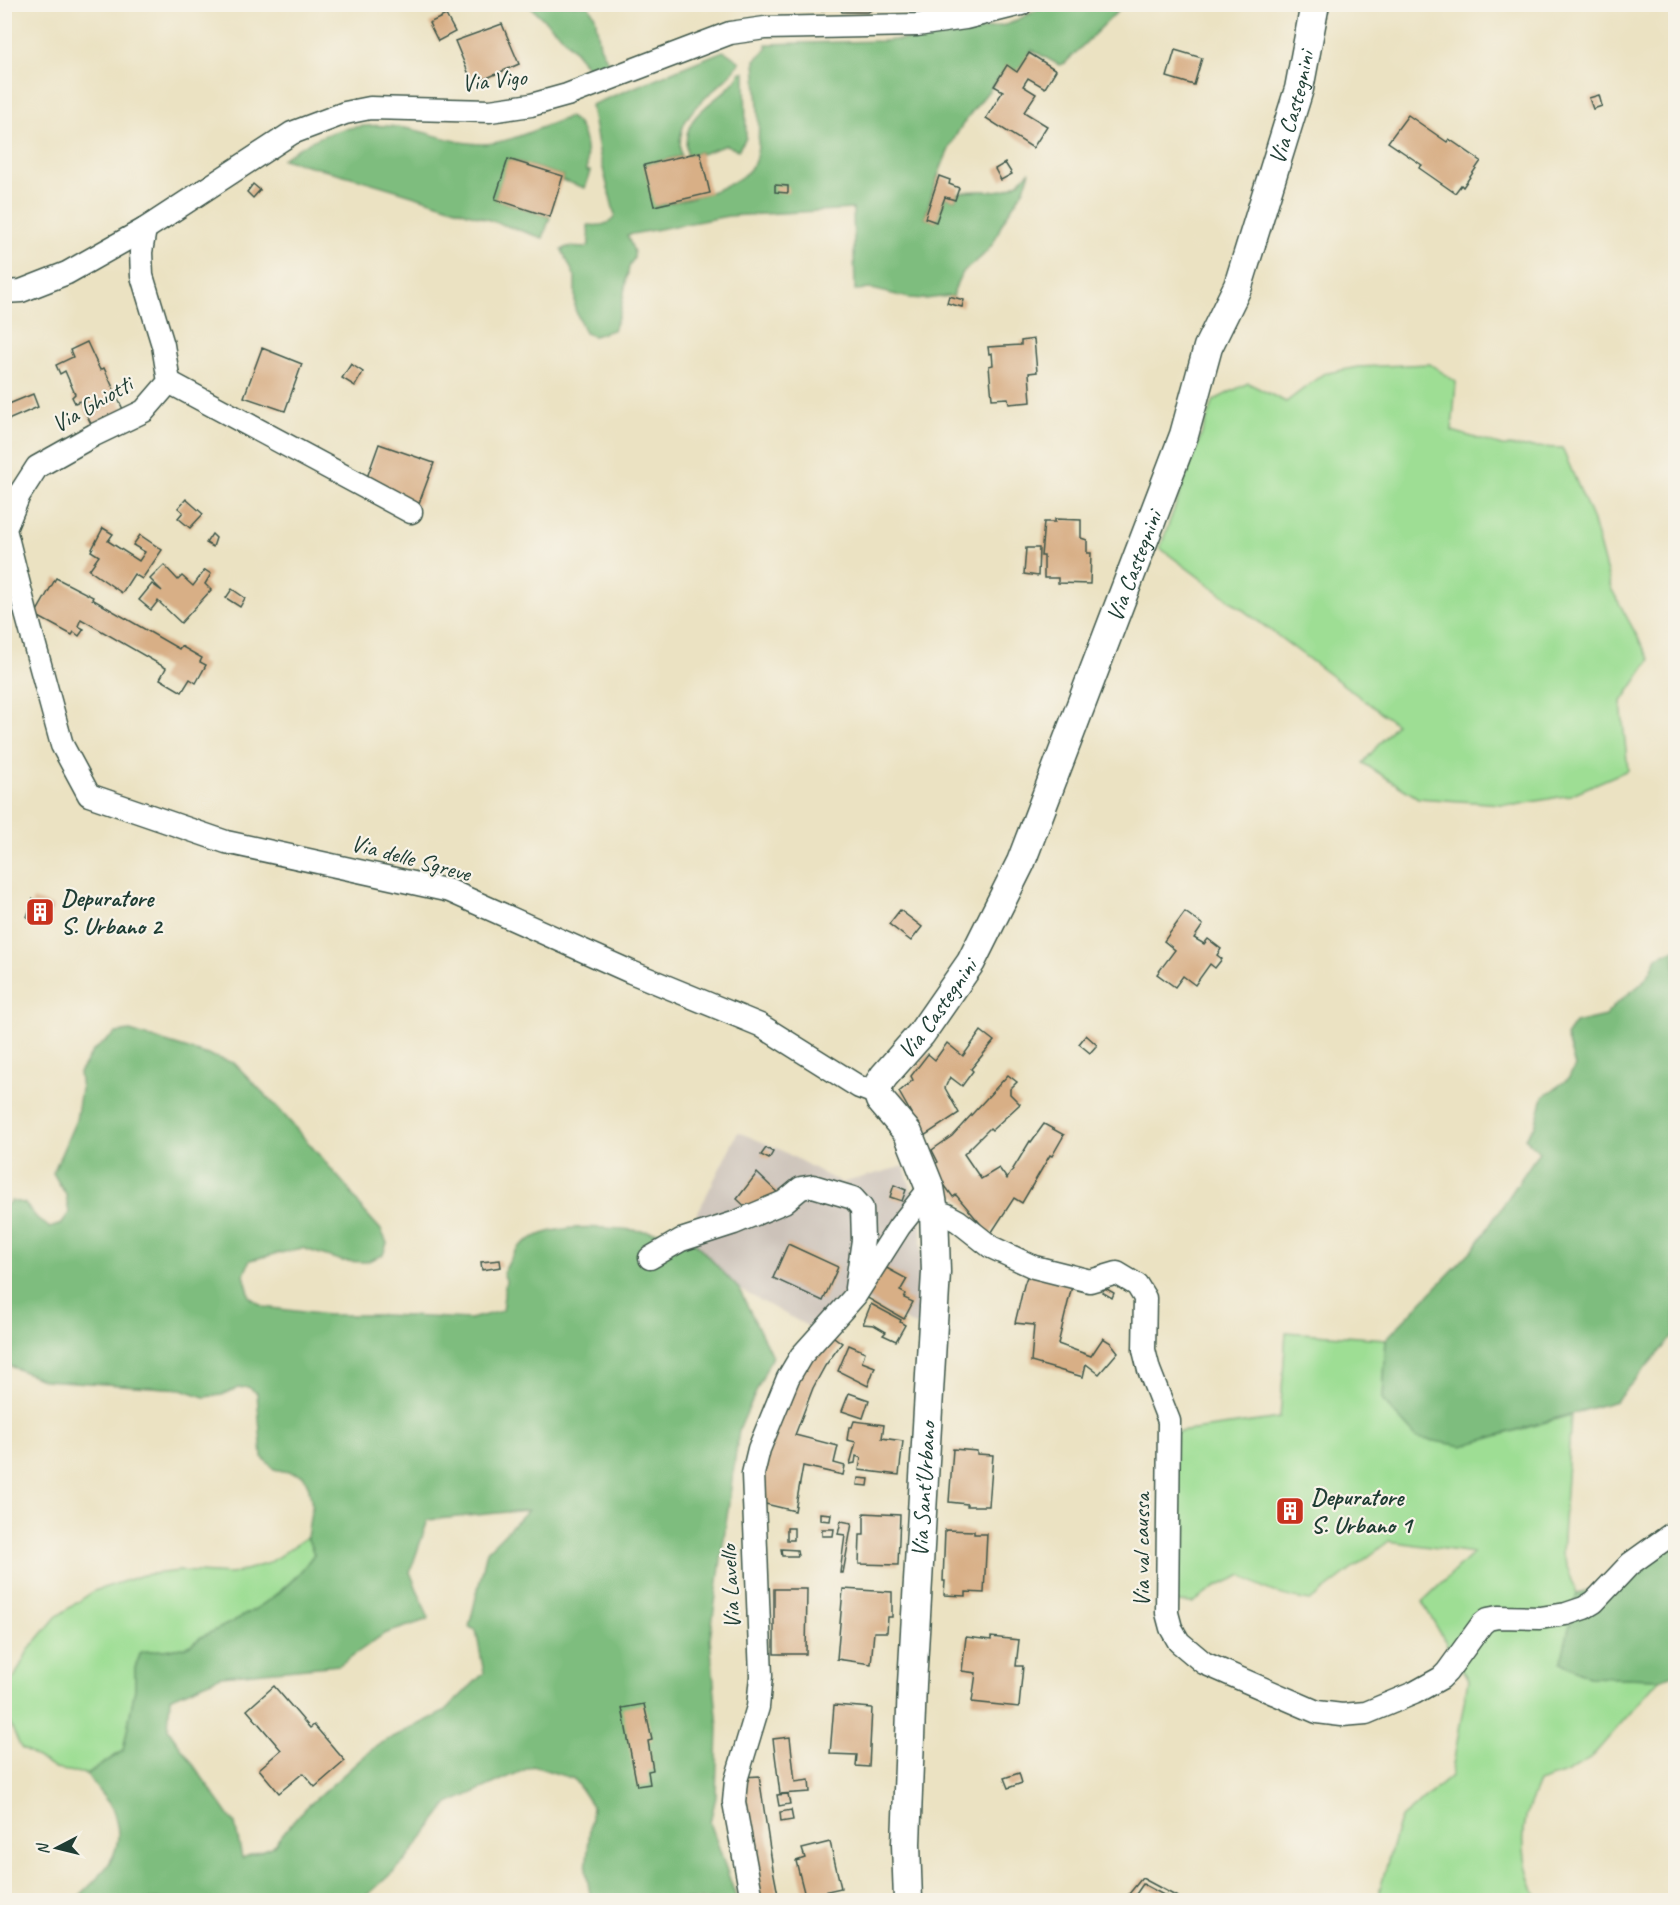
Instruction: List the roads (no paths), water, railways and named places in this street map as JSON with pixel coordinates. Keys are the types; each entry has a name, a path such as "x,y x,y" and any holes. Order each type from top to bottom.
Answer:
{"street":[{"name":"Via Vigo","path":"4,292 21,291 67,273 145,229 292,133 345,113 370,108 490,111 531,105 567,95 730,33 765,28 916,25 1001,11 1021,4"},
{"name":"Via Castegnini","path":"878,1094 879,1085 884,1076 921,1034 971,962 1021,862 1184,435 1208,347 1238,286 1299,89 1316,4"},
{"name":"Via Ghiotti","path":"26,613 5,529 18,495 37,467 94,435 144,411 169,382 163,345 142,276 141,252 145,229"},
{"path":"169,382 411,512"},
{"name":"Via delle Sgreve","path":"26,613 62,745 89,795 226,842 450,891 631,972 760,1025 859,1087 878,1094"},
{"name":"Via Sant'Urbano","path":"878,1094 894,1118 908,1133 932,1200 936,1272 912,1684 906,1845 908,1900"},
{"path":"650,1258 681,1240 734,1223 784,1202 801,1188 819,1188 853,1198 862,1208 863,1240 855,1296"},
{"name":"Via Lavello","path":"752,1900 734,1802 736,1780 758,1707 761,1676 753,1474 759,1449 788,1378 801,1356 855,1296 899,1227 932,1200"},
{"name":"Via val caussa","path":"932,1200 991,1246 1034,1267 1090,1281 1117,1273 1137,1285 1145,1298 1143,1326 1146,1360 1168,1421 1167,1613 1171,1628 1179,1642 1204,1663 1317,1712 1342,1715 1366,1713 1434,1683 1447,1672 1488,1619 1498,1617 1540,1618 1566,1614 1584,1608 1594,1602 1630,1564 1676,1531"}],"place":[{"name":"Depuratore S. Urbano 2","path":"40,912"},
{"name":"Depuratore S. Urbano 1","path":"1290,1511"}]}
